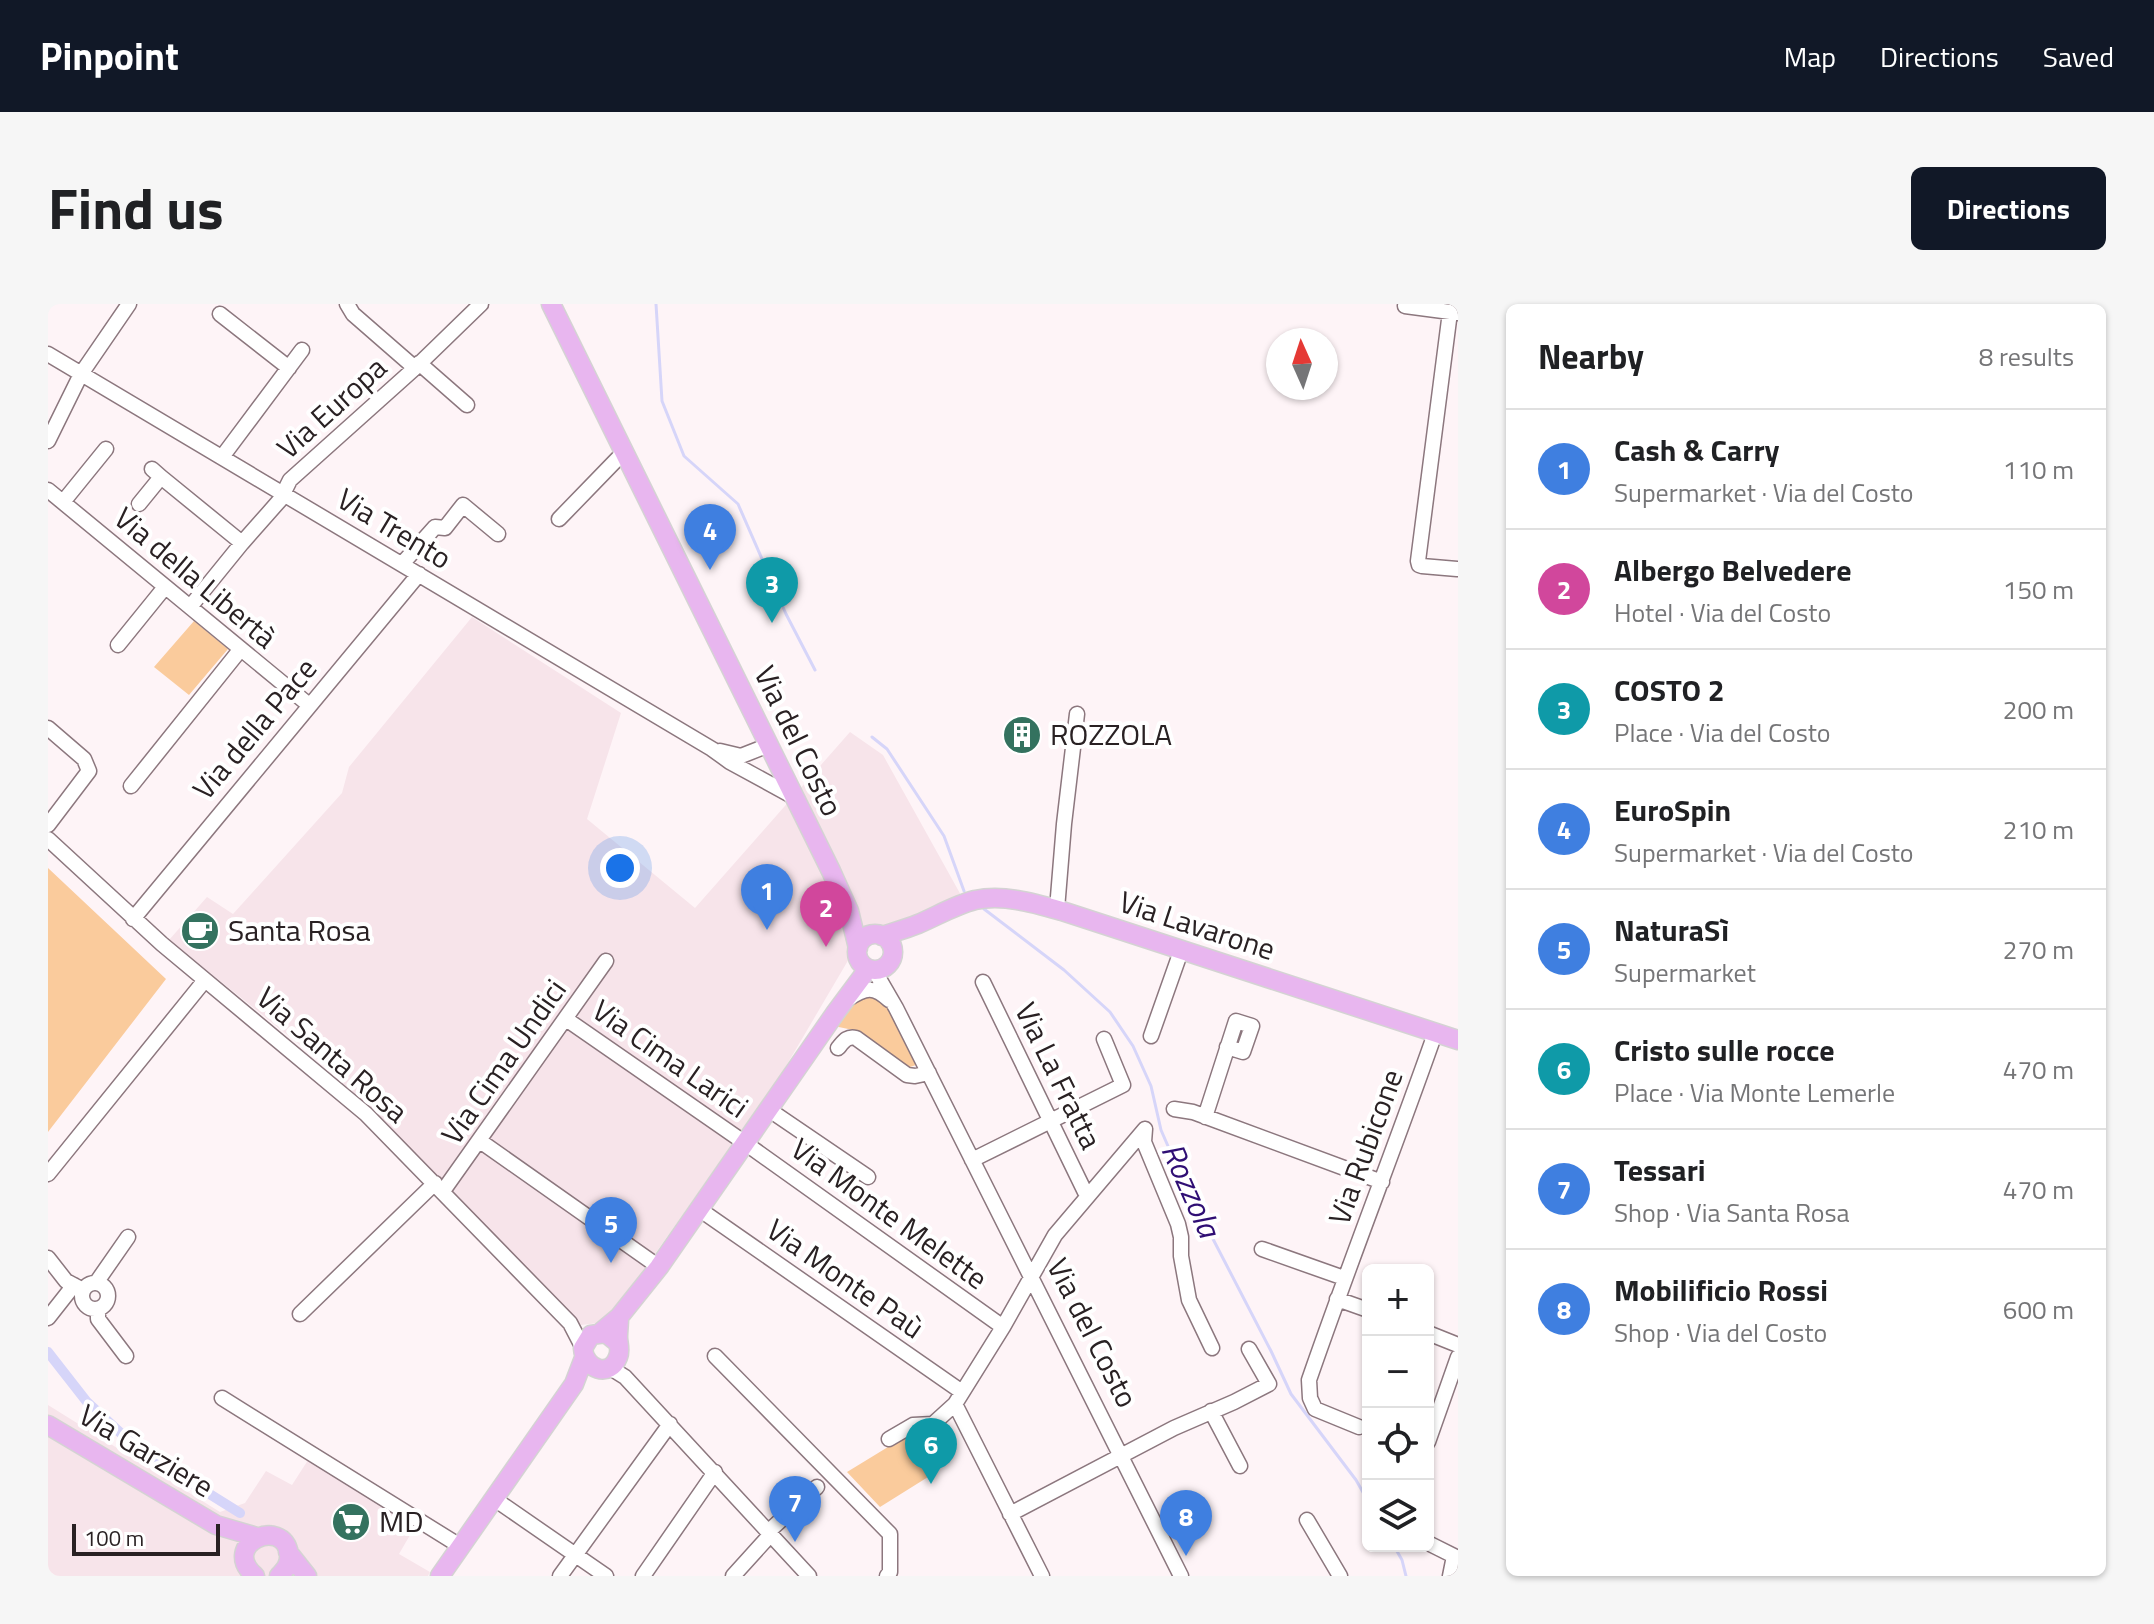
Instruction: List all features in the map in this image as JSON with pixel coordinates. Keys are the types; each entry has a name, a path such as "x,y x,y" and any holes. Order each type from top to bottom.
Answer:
{"main road":[{"name":"Via del Costo","path":"551,304 873,961"},
{"name":"Via Lavarone","path":"873,961 917,925 937,914 975,900 1020,900 1057,909 1458,1040"},
{"path":"443,1573 574,1384 603,1353 619,1317 659,1267 841,1004 873,961 891,944 849,911"},
{"name":"Via Lavarone","path":"878,935 917,925"},
{"path":"873,961 864,938 878,935"},
{"name":"Via Garziere","path":"48,1425 216,1525 257,1537 276,1537 307,1576"},
{"name":"Via Garziere","path":"216,1525 234,1544 250,1570"},
{"name":"Via Garziere","path":"250,1570 245,1551 257,1537"},
{"path":"279,1576 288,1565 288,1552"}],"street":[{"path":"48,441 81,374 129,304"},
{"path":"347,304 353,314 417,365"},
{"name":"Via Europa","path":"190,607 274,508 290,480 481,304"},
{"path":"1405,306 1454,313 1418,561 1422,566 1457,569"},
{"path":"220,314 289,368"},
{"path":"222,457 302,350"},
{"name":"Via Trento","path":"48,354 730,762 794,797"},
{"name":"Via Europa","path":"417,365 467,405"},
{"path":"63,502 106,449"},
{"path":"559,519 624,452"},
{"path":"139,504 156,473 242,543"},
{"name":"Via della Libertà","path":"48,490 309,705"},
{"path":"402,564 435,527 445,528 463,505 498,534"},
{"name":"Via della Pace","path":"133,919 419,574"},
{"path":"118,645 165,587"},
{"path":"131,786 240,650"},
{"path":"1057,909 1077,714"},
{"path":"48,728 84,759 89,771 48,825"},
{"name":"Via Trento","path":"712,749 741,756 773,754"},
{"path":"753,775 764,772 773,754"},
{"name":"Via Santa Rosa","path":"48,839 133,919 366,1114 603,1353 809,1576"},
{"path":"1151,1036 1181,951"},
{"name":"Via Cima Undici","path":"300,1314 439,1187 480,1141 606,961"},
{"name":"Via del Costo","path":"873,961 886,979 893,1004 1181,1576"},
{"path":"48,1174 205,980"},
{"name":"Via La Fratta","path":"983,982 1085,1192"},
{"path":"841,1004 869,989 879,991 893,1004"},
{"name":"Via Cima Larici","path":"566,1019 745,1143"},
{"name":"Via Rubicone","path":"1359,1427 1315,1409 1310,1398 1309,1380 1433,1032"},
{"path":"838,1048 845,1040 856,1038 907,1075 929,1073"},
{"path":"972,1160 1123,1085 1104,1039"},
{"path":"1205,1117 1227,1047"},
{"path":"768,1109 868,1177"},
{"path":"1174,1109 1193,1112 1382,1182"},
{"path":"889,1439 913,1425 933,1424 959,1398 1055,1235 1145,1129 1144,1142 1178,1224 1189,1300 1212,1348"},
{"path":"480,1141 659,1267"},
{"name":"Via Monte Melette","path":"745,1143 1003,1327"},
{"name":"Via Monte Paù","path":"699,1209 959,1398"},
{"path":"48,1318 84,1286 128,1237"},
{"path":"1262,1249 1344,1278"},
{"path":"48,1258 66,1281 84,1286 104,1286 108,1297 105,1305 98,1309 89,1308 83,1302 84,1286"},
{"path":"1337,1299 1362,1308"},
{"path":"98,1309 98,1319 126,1356"},
{"path":"1434,1335 1458,1345"},
{"path":"1010,1514 1122,1455 1269,1384 1249,1349"},
{"path":"715,1356 890,1534 890,1572 887,1576"},
{"path":"1434,1425 1458,1357"},
{"path":"222,1398 460,1546"},
{"path":"959,1398 1010,1514 1042,1576"},
{"path":"1211,1411 1240,1466"},
{"path":"560,1576 670,1424"},
{"path":"643,1576 715,1472"},
{"path":"733,1576 770,1532 817,1487"},
{"path":"493,1498 606,1576"},
{"path":"1307,1520 1340,1576"},
{"path":"1434,1546 1456,1557 1450,1576"}],"shaded area":[{"path":"472,617 621,713 587,819 695,908 850,732 883,755 962,897 863,935 779,1078 607,1322 581,1325 325,1065 169,940 207,897 233,914 342,793 349,767"},
{"path":"194,621 228,649 189,695 154,667"},
{"path":"48,868 166,979 48,1132"},
{"path":"881,995 919,1064 907,1068 853,1030 834,1026 861,996"},
{"path":"48,1405 220,1512 245,1503 266,1471 292,1485 310,1457 417,1523 399,1554 430,1572 428,1576 48,1576"},
{"path":"906,1436 928,1477 880,1507 847,1472"}],"waterway":[{"name":"Rozzola","path":"656,304 662,401 684,456 738,504 786,614 815,670"},
{"name":"Rozzola","path":"872,737 887,749 944,836 964,891"},
{"name":"Rozzola","path":"984,909 1064,970 1110,1012 1133,1046 1151,1086 1161,1130 1184,1183 1291,1394 1362,1490"},
{"path":"48,1352 87,1402 139,1450 240,1513"},
{"name":"Rozzola","path":"1397,1552 1406,1576"}],"place":[{"name":"EuroSpin","path":"710,570"},
{"name":"COSTO 2","path":"772,623"},
{"name":"ROZZOLA","path":"1022,735"},
{"name":"Cash & Carry","path":"767,930"},
{"name":"Santa Rosa","path":"200,931"},
{"name":"Albergo Belvedere","path":"826,947"},
{"name":"NaturaSì","path":"611,1263"},
{"name":"Cristo sulle rocce","path":"931,1484"},
{"name":"MD","path":"351,1522"},
{"name":"Tessari","path":"795,1542"},
{"name":"Mobilificio Rossi","path":"1186,1556"}]}
